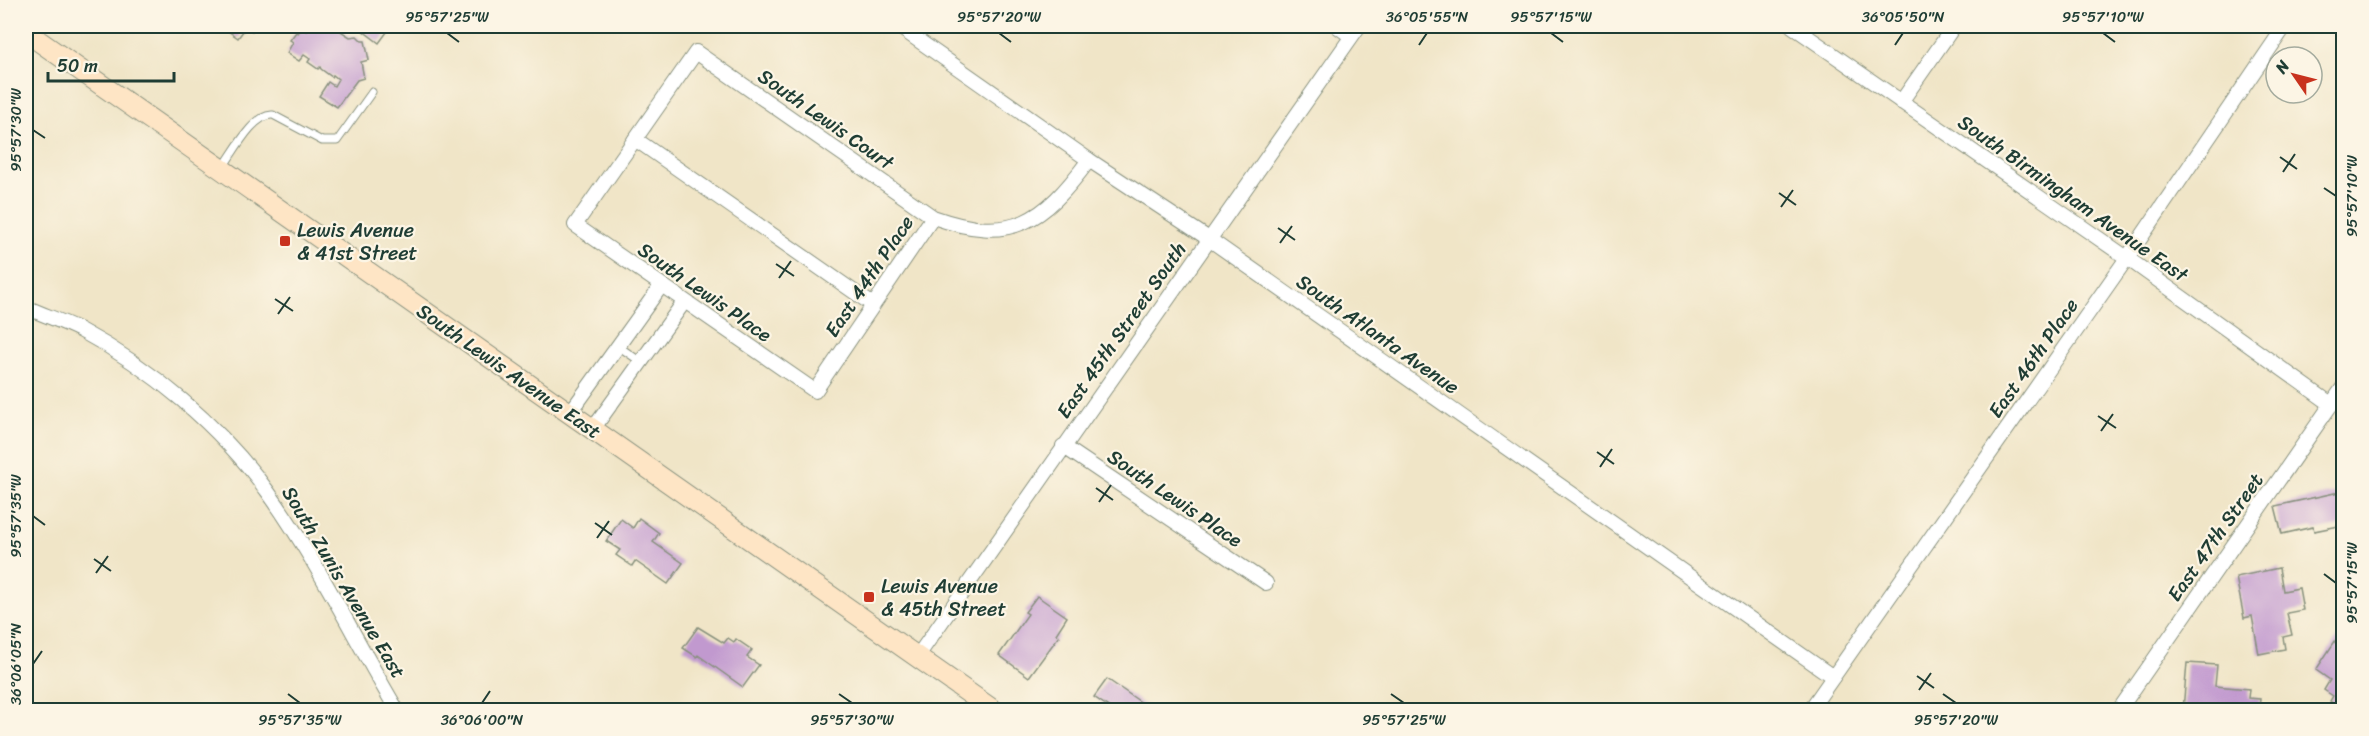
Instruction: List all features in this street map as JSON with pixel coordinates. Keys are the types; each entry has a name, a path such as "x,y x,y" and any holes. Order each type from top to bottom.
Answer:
{"main road":[{"name":"South Lewis Avenue East","path":"26,32 993,711"}],"street":[{"name":"South Atlanta Avenue","path":"898,26 1089,160 1209,239 1833,677"},
{"path":"1337,26 1355,31"},
{"name":"South Birmingham Avenue East","path":"1792,26 2127,258 2331,404"},
{"path":"1901,102 1954,26"},
{"name":"East 46th Place","path":"1810,711 2127,258 2285,26"},
{"name":"East 45th Street South","path":"917,657 1355,31"},
{"name":"South Lewis Court","path":"635,140 696,52 933,218"},
{"path":"635,140 873,305"},
{"name":"South Lewis Place","path":"635,140 574,225 815,391"},
{"name":"East 44th Place","path":"815,391 933,218 977,229 1013,226 1035,217 1057,201 1089,160"},
{"path":"570,413 661,286"},
{"path":"593,429 684,302"},
{"name":"South Zunis Avenue East","path":"26,307 79,330 131,362 185,404 228,446 267,491 302,544 397,711"},
{"name":"East 47th Street","path":"2119,711 2343,386"},
{"name":"South Lewis Place","path":"1063,446 1266,583"}],"lane":[{"path":"221,170 257,120 266,114 273,115 322,141 337,141 372,92"},
{"path":"618,346 641,362"}],"building":[{"path":"221,26 256,26 252,31 246,27 238,38"},
{"path":"309,26 333,26 350,37 357,36 365,41 369,60 361,62 364,78 357,80 337,107 319,96 328,82 334,86 338,79 308,62 310,59 304,55 299,61 287,53 293,42 290,40 296,32 298,33 302,28 306,31"},
{"path":"365,26 390,28 379,43 362,30"},
{"path":"2344,491 2344,525 2314,531 2313,527 2282,534 2275,506"},
{"path":"639,518 659,533 653,542 683,563 668,584 635,561 632,566 616,555 620,550 606,541 621,519 633,528"},
{"path":"2279,568 2283,591 2299,588 2303,610 2287,613 2292,635 2283,637 2285,649 2259,654 2252,616 2244,618 2236,577"},
{"path":"1037,596 1067,617 1056,634 1059,636 1029,677 999,655 1028,614 1025,612"},
{"path":"698,627 724,643 728,638 734,642 736,639 752,650 747,657 759,665 743,687 698,655 697,657 683,648"},
{"path":"2337,638 2344,643 2344,695 2336,706 2330,701 2333,696 2324,690 2330,680 2316,670"},
{"path":"2187,663 2217,665 2215,686 2249,689 2248,698 2260,699 2259,710 2183,710"},
{"path":"1107,679 1152,710 1113,710 1094,697"},
{"path":"796,704 806,710 792,710"}],"place":[{"name":"Lewis Avenue & 41st Street","path":"285,241"},
{"name":"Lewis Avenue & 45th Street","path":"869,597"}]}
